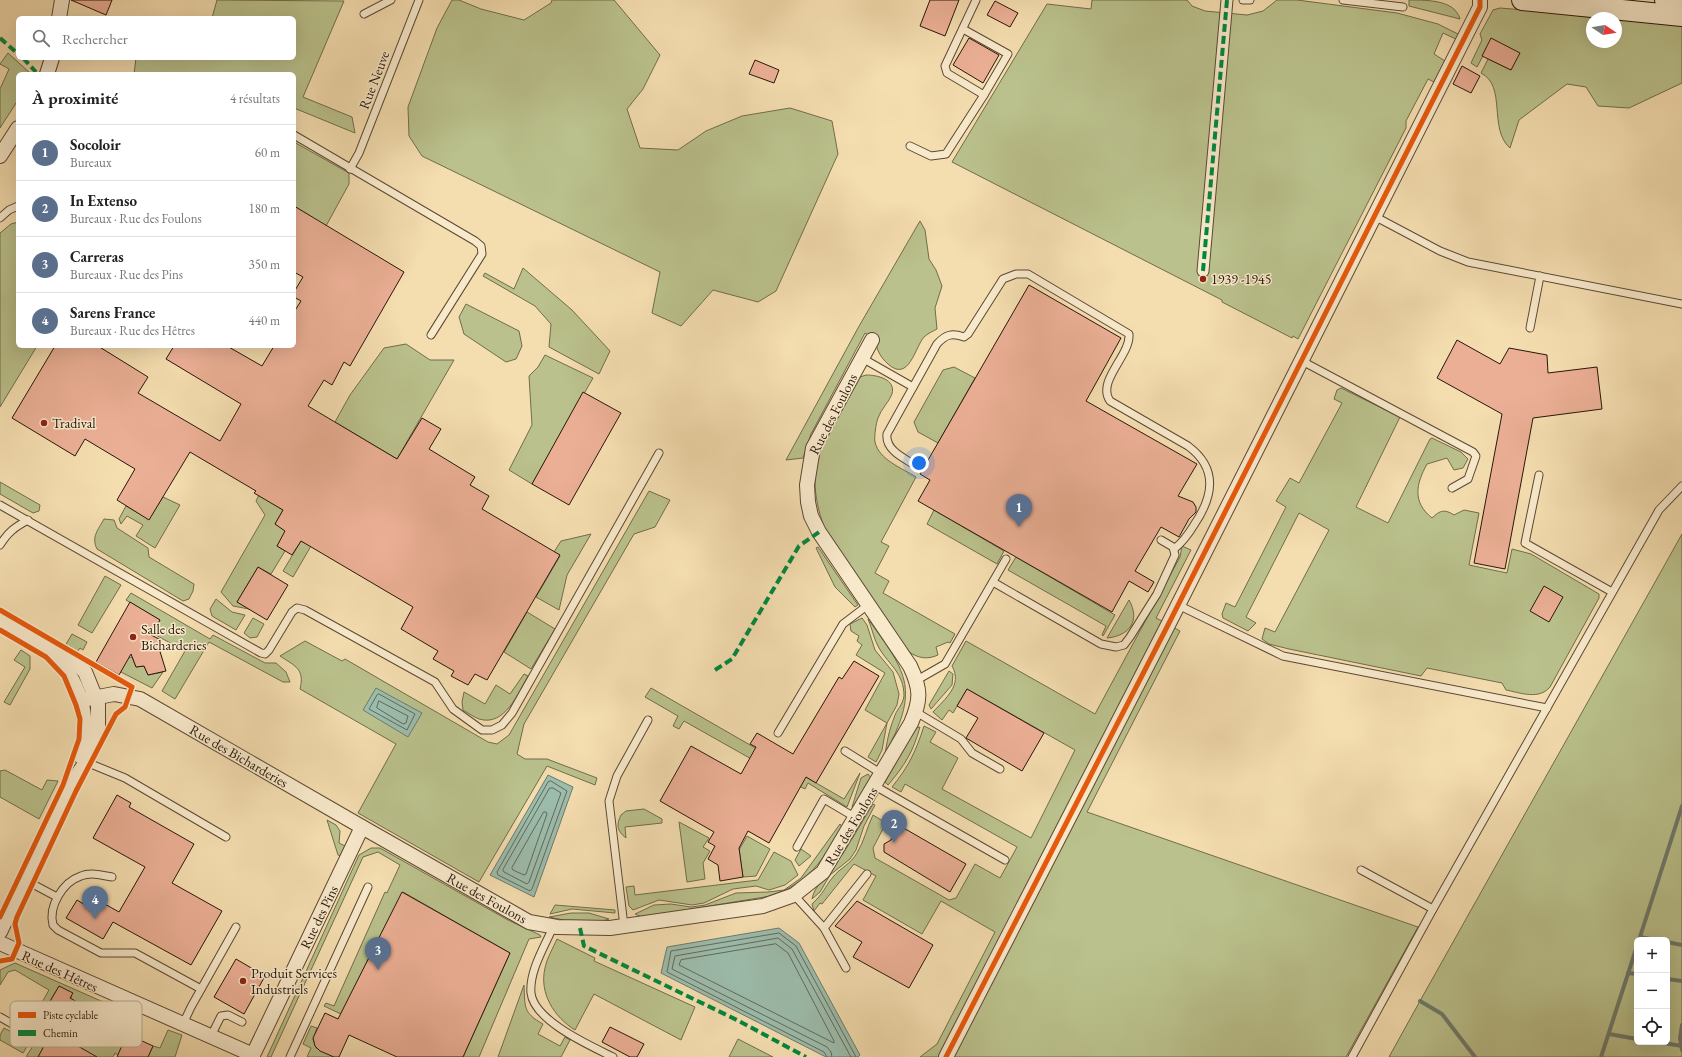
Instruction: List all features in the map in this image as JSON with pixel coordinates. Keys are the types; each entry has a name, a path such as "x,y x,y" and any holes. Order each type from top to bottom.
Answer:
{"main road":[{"path":"1522,0 1682,16"},
{"path":"1665,0 1682,2"}],"street":[{"path":"59,16 62,0"},
{"path":"1203,270 1227,0"},
{"path":"946,1057 1302,361 1480,7 1480,0"},
{"path":"47,72 51,60"},
{"path":"0,156 16,131"},
{"name":"Rue des Foulons","path":"362,827 529,922 554,927 610,928 763,906 794,895 823,872 882,774 916,712 919,700 917,680 910,666 819,532 811,516 807,485 813,448 872,340"},
{"path":"0,619 48,652 82,668 96,697 98,704 98,728 86,762 75,776"},
{"path":"0,932 75,776 85,739 86,721 82,700 73,679 48,652"},
{"name":"Rue des Bicharderies","path":"82,700 114,694 140,698 362,827"},
{"name":"Rue des Pins","path":"252,1056 362,827"},
{"name":"Rue des Hêtres","path":"0,943 131,1001"},
{"name":"Rue des Hêtres","path":"142,1006 252,1056"}],"lane":[{"path":"364,14 391,0"},
{"name":"Rue Neuve","path":"350,169 359,153 419,0"},
{"path":"976,0 945,66 947,73 984,95"},
{"path":"1244,0 1250,0"},
{"path":"1343,0 1403,7"},
{"path":"910,146 931,156 946,154 984,95 1008,54 963,29"},
{"path":"296,136 482,246 482,254 431,335"},
{"path":"0,218 9,210 16,207"},
{"path":"1374,216 1451,256 1468,262 1682,304"},
{"path":"918,467 892,451 886,439 887,434 937,344 942,338 949,334 964,338 999,284 1008,276 1016,274 1033,276 1129,334 1129,345 1111,376 1107,391 1110,401 1196,452 1207,468 1210,478 1209,492 1202,514 1182,543 1174,549"},
{"path":"1530,328 1540,276"},
{"path":"862,358 913,387"},
{"path":"1302,361 1473,452 1476,456 1468,479 1452,488"},
{"path":"0,505 261,653 265,654 269,650 292,612 298,608 305,610 435,682 453,709 482,730 492,730 502,725 512,713 659,453"},
{"path":"1539,475 1525,543 1612,592"},
{"path":"1352,1057 1433,909 1659,510 1682,486"},
{"path":"0,544 13,528 28,520"},
{"path":"993,582 1101,644 1116,647 1124,644 1130,637 1157,594 1175,555 1174,549 1161,540"},
{"path":"917,680 945,664 1006,559"},
{"path":"778,733 843,624 868,605"},
{"path":"1178,605 1282,656 1547,708"},
{"path":"916,712 961,739 972,754 1000,769"},
{"path":"624,926 609,801 617,776 648,720"},
{"path":"845,751 882,774"},
{"path":"86,762 125,778 226,837"},
{"path":"875,786 1005,860"},
{"path":"797,847 824,799 856,818"},
{"path":"1361,870 1433,909"},
{"path":"824,928 867,874"},
{"path":"112,877 82,875 70,881 57,896 52,911 53,925 58,930 102,953 135,953 200,989"},
{"path":"25,880 57,896"},
{"path":"290,1057 368,887"},
{"path":"794,895 824,928 846,968"},
{"path":"183,1024 200,989 236,927"},
{"path":"554,927 533,976 531,993 535,1003 546,1017 599,1054 613,1057"},
{"path":"211,1036 221,1016 228,1015 242,1022"},
{"path":"0,1017 10,1023"}],"green space":[{"path":"217,0 344,1 303,97 352,117 355,133 296,109 296,72 134,72 136,60 296,60 296,16 213,16"},
{"path":"452,0 459,0 481,9 524,20 551,3 552,0 614,0 660,55 643,89 627,109 640,148 678,150 706,131 742,116 790,108 832,121 838,154 776,291 758,302 713,290 681,326 652,313 660,272 422,156 409,136 408,107 437,28"},
{"path":"1092,0 1187,0 1192,6 1205,11 1247,15 1263,11 1277,0 1297,0 1397,13 1438,24 1460,35 1458,40 1443,33 1434,54 1445,61 1434,82 1428,79 1406,121 1406,128 1298,339 1293,336 1292,338 1222,302 1222,300 952,162 1047,4 1091,9"},
{"path":"1409,0 1440,2 1453,8 1460,19 1409,6"},
{"path":"1500,8 1586,15 1586,48 1622,48 1622,18 1682,23 1682,83 1629,108 1598,106 1586,87 1567,84 1519,120 1510,148 1504,140 1500,130 1496,97 1493,88 1489,79 1481,73 1488,59 1511,70 1519,53 1492,39 1477,67 1471,63 1482,40 1480,34 1493,10"},
{"path":"8,53 29,72 16,72 16,103 0,128 0,89 9,69 0,64"},
{"path":"296,143 349,173 349,184 326,226 296,207"},
{"path":"920,221 925,230 929,259 936,270 942,286 935,308 937,329 924,337 910,361 901,369 895,369 883,359 879,353 875,340 865,333 811,434 803,458 786,460 858,328"},
{"path":"16,223 16,348 36,348 0,407 0,233 11,224"},
{"path":"523,268 572,310 610,351 599,374 549,347 551,324 535,306 483,276 485,273 514,289"},
{"path":"466,304 519,331 522,346 516,359 506,362 464,334 459,317"},
{"path":"406,344 430,360 454,360 397,459 335,422 350,395 384,348"},
{"path":"545,355 593,378 532,484 509,470 532,425 529,376 538,367"},
{"path":"954,367 975,378 938,443 918,432 914,422 943,370"},
{"path":"866,375 885,379 891,385 892,389 891,397 877,420 875,442 877,448 886,459 916,477 881,542 889,546 875,573 889,581 883,593 955,634 950,643 948,642 936,647 938,655 926,658 916,656 909,652 828,536 820,515 816,493 815,471 820,449 832,422 857,378"},
{"path":"1341,388 1400,417 1356,507 1388,523 1430,439 1432,438 1461,452 1468,459 1463,468 1454,470 1447,458 1427,464 1418,486 1421,506 1432,518 1443,511 1454,515 1464,510 1479,513 1469,565 1507,573 1512,549 1531,554 1599,594 1599,598 1550,687 1546,691 1535,694 1524,694 1506,690 1502,683 1427,668 1421,676 1289,649 1269,644 1262,639 1265,628 1275,632 1329,530 1299,513 1246,617 1256,623 1248,631 1223,618 1222,614 1226,603 1235,607 1286,507 1276,501 1290,478 1299,483 1342,403 1334,399 1337,390"},
{"path":"0,482 40,505 39,511 33,513 0,494"},
{"path":"649,491 670,500 655,527 634,534 524,724 517,754 525,759 547,759 597,778 595,785 547,766 479,882 358,813 396,744 300,689 300,672 280,656 305,641 342,661 345,659 488,742 497,744 509,735"},
{"path":"259,495 283,510 275,524 286,531 277,546 285,551 271,574 258,567 237,602 249,609 233,606 221,592 265,515 256,501"},
{"path":"163,497 180,505 155,548 136,536 143,525 127,516 121,524 119,519 126,506 149,519"},
{"path":"934,510 1004,551 997,564 927,524"},
{"path":"104,519 114,520 117,528 148,548 149,557 194,584 193,591 189,599 183,601 97,549 95,545 95,537"},
{"path":"591,534 567,575 559,610 536,597 560,556 554,552 561,541"},
{"path":"1682,534 1682,1057 1389,1057 1420,1001"},
{"path":"301,541 311,546 293,577 283,571"},
{"path":"1182,546 1191,550 1156,618 1162,621 940,1057 920,1057 937,1044 995,932 941,901 922,934 863,900 876,876 854,864 822,904 820,903 814,911 812,904 836,874 855,857 862,844 873,815 886,823 873,848 875,858 949,900 956,898 975,864 1000,878 1017,847 905,784 901,792 892,787 911,758 924,726 936,732 930,742 958,758 942,789 1031,838 1075,750 967,689 953,713 949,710 942,720 933,712 947,697 954,685 955,673 952,666 966,641 1095,714 1180,557"},
{"path":"818,547 858,605 855,607 835,587 816,548"},
{"path":"1016,557 1115,615 1103,636 1102,635 1106,626 1008,570"},
{"path":"105,576 121,585 92,633 78,625"},
{"path":"131,593 210,639 213,635 265,663 276,663 286,672 290,682 283,682 209,642 175,699 162,691 185,651 152,633 160,620 126,600"},
{"path":"216,599 232,612 245,615 236,630 212,616 210,609"},
{"path":"1129,600 1134,615 1131,626 1127,631 1115,637 1107,638"},
{"path":"527,612 555,629 531,669 504,652"},
{"path":"253,618 264,624 257,637 250,638 244,633"},
{"path":"862,618 867,625 875,650 893,672 899,694 897,705 887,723 865,710 885,673 856,655 862,645 857,641 859,636 851,631 850,624"},
{"path":"868,619 893,655 905,684 905,698 902,714 896,732 885,754 892,722 904,696 903,688 899,675 877,645"},
{"path":"1171,626 1180,631 1087,812 1418,927 1346,1057 949,1057"},
{"path":"72,634 87,642 83,650 80,648 77,652 65,646"},
{"path":"21,650 30,656 30,669 10,705 4,702 25,667 14,660"},
{"path":"132,657 136,667 144,666 148,675 163,672 152,688 121,672 124,659"},
{"path":"949,671 953,674 952,685 931,709 929,705"},
{"path":"524,674 528,676 510,707 496,718 488,720 479,719 463,710 462,702 464,692 485,704 496,685 510,694"},
{"path":"651,688 844,799 860,773 847,807 808,783 805,789 801,787 684,721 679,729 673,726 678,716 645,697"},
{"path":"887,723 882,750 876,762 868,757"},
{"path":"920,727 908,758 888,785 885,782 916,728"},
{"path":"5,770 42,790 47,780 58,781 39,819 0,797 0,771"},
{"path":"868,774 871,778 854,808 852,807 861,778"},
{"path":"873,804 875,805 864,826 856,850 850,859 830,875 820,892 812,899 816,889 831,871"},
{"path":"644,809 662,819 662,823 625,827 626,838 618,828 618,822 621,815 626,811"},
{"path":"327,820 336,825 340,831 339,843 345,846 340,856 338,855"},
{"path":"679,822 709,838 703,847 710,851 703,863 705,879 687,882"},
{"path":"840,824 842,827 814,869 806,877 785,890 771,896 642,917 635,914 654,905 671,904 691,907 705,905 736,893 784,890 801,878"},
{"path":"747,836 770,849 756,876 743,877 739,850"},
{"path":"371,848 380,848 508,920 540,935 541,937 529,939 479,1057 463,1057 510,953 403,892 341,1014 324,1006 326,1003 334,1006 385,892 387,893 400,865 378,852 363,857 271,1057 267,1057 359,855"},
{"path":"801,849 811,856 799,866 795,860"},
{"path":"774,852 791,861 798,875 785,885 769,890 756,886 733,889 704,903 692,905 659,900 633,910 629,906 626,887 634,886 635,895 758,880"},
{"path":"555,905 615,910 615,913 572,909 550,914"},
{"path":"571,913 589,913 609,919 587,922 549,917"},
{"path":"557,939 595,958 594,961 695,1007 681,1040 594,994 575,1030 567,1025 550,1004 544,986 546,964"},
{"path":"15,963 101,1001 75,1001 71,999 72,993 59,986 50,1001 43,1001 49,990 15,970 8,972 0,985 0,970"},
{"path":"524,985 526,1009 528,1013 543,1024 538,1034 560,1046 565,1037 570,1040 561,1057 498,1057"},
{"path":"311,1026 317,1028 313,1039 316,1048 334,1057 307,1057 311,1048 303,1044"},
{"path":"4,1028 10,1031 10,1046 0,1040 0,1035"},
{"path":"168,1030 182,1035 175,1057 148,1057 153,1046 160,1048"},
{"path":"738,1039 773,1057 729,1057"},
{"path":"12,1047 27,1047 23,1053"},
{"path":"32,1047 44,1047 38,1057 26,1057"},
{"path":"77,1047 121,1047 118,1055 115,1053 113,1057 84,1057"}],"water":[{"path":"376,688 422,713 408,737 363,710"},
{"path":"548,775 573,787 534,897 490,875"},
{"path":"779,928 799,943 860,1055 858,1057 826,1057 661,973 667,947"}],"building":[{"path":"71,0 112,0 106,15"},
{"path":"930,0 959,0 945,36 920,26"},
{"path":"995,1 1018,13 1010,27 987,15"},
{"path":"969,38 999,55 983,83 953,65"},
{"path":"1491,38 1520,53 1511,70 1482,56"},
{"path":"755,60 779,70 774,83 749,74"},
{"path":"1462,66 1480,76 1471,93 1453,84"},
{"path":"296,207 404,272 350,366 344,362 332,385 324,380 308,406 397,459 422,418 441,429 429,449 475,477 470,485 489,496 482,509 560,555 487,680 475,674 468,685 451,676 454,671 433,659 438,651 401,629 413,607 301,541 292,555 277,546 285,531 275,524 283,510 254,493 256,491 190,452 149,520 117,500 135,469 85,439 75,456 12,418 54,348 101,348 148,377 138,393 220,441 241,404 166,359 173,348 230,348 262,366 273,348 296,348 296,309 301,301 296,298 296,289 303,277 296,273"},
{"path":"1029,285 1121,338 1086,401 1197,464 1178,496 1193,502 1196,507 1196,512 1189,519 1179,537 1161,527 1135,571 1154,582 1148,592 1129,581 1112,612 918,501 930,480 920,474"},
{"path":"1457,340 1500,364 1509,348 1547,355 1548,373 1597,367 1602,409 1533,418 1505,569 1474,563 1502,414 1437,378"},
{"path":"583,392 621,413 569,505 532,484"},
{"path":"258,567 288,585 267,620 237,602"},
{"path":"1544,586 1563,597 1549,622 1530,611"},
{"name":"Salle des Bicharderies","path":"130,602 160,620 151,635 161,640 158,645 166,671 148,675 144,666 136,667 131,654 119,675 96,662"},
{"path":"854,661 879,676 816,783 806,777 769,843 748,831 739,848 743,877 720,881 718,865 708,859 715,846 708,842 714,832 660,801 691,746 741,774 756,747 750,744 757,733 793,754 839,677 842,679"},
{"path":"967,689 1044,733 1022,771 966,738 978,718 957,706"},
{"path":"117,795 131,803 129,807 194,844 172,883 222,911 191,965 113,922 103,939 66,918 77,900 90,908 96,899 119,912 145,867 93,838"},
{"path":"895,823 966,864 950,892 884,852 884,844 891,840"},
{"path":"402,892 510,953 463,1057 397,1057 349,1035 339,1057 334,1057 320,1051 315,1046 313,1038 325,1013 338,1019"},
{"path":"857,901 933,945 909,988 853,957 862,942 835,926"},
{"path":"236,959 265,976 244,1014 214,997"},
{"path":"59,986 73,993 70,998 75,1001 50,1001"},
{"path":"610,1027 644,1044 637,1057 630,1057 602,1042"},
{"path":"142,1041 153,1046 148,1057 117,1057 121,1047 142,1047"},
{"path":"44,1047 80,1047 97,1057 38,1057"}],"waterway":[{"path":"1640,937 1682,806"},
{"path":"1670,943 1682,945"},
{"path":"1601,1057 1634,955"},
{"path":"1628,973 1634,974"},
{"path":"1670,979 1682,981"},
{"path":"1420,1001 1442,1014 1475,1057"},
{"path":"1682,1025 1680,1038 1682,1050"},
{"path":"1609,1034 1634,1038"},
{"path":"1670,1044 1682,1046"}],"marked path":[{"path":"1203,271 1227,0"},
{"path":"0,38 16,52"},
{"path":"25,60 36,72"},
{"path":"715,670 732,659 799,546 819,532"},
{"path":"580,928 584,946 739,1021 806,1057"}],"cycle path":[{"path":"946,1057 1168,625 1480,7 1480,0"},
{"path":"0,610 132,687 125,707 116,714 76,791 17,917 15,924 19,943 12,959 0,961"},
{"path":"0,630 46,657 64,676 80,719 79,739 63,785 0,917"}],"place":[{"name":"1939 -1945","path":"1203,279"},
{"name":"Tradival","path":"44,423"},
{"name":"Socoloir","path":"1019,527"},
{"name":"Salle des Bicharderies","path":"133,637"},
{"name":"In Extenso","path":"894,843"},
{"name":"Sarens France","path":"95,919"},
{"name":"Carreras","path":"378,970"},
{"name":"Produit Services Industriels","path":"243,981"}]}
